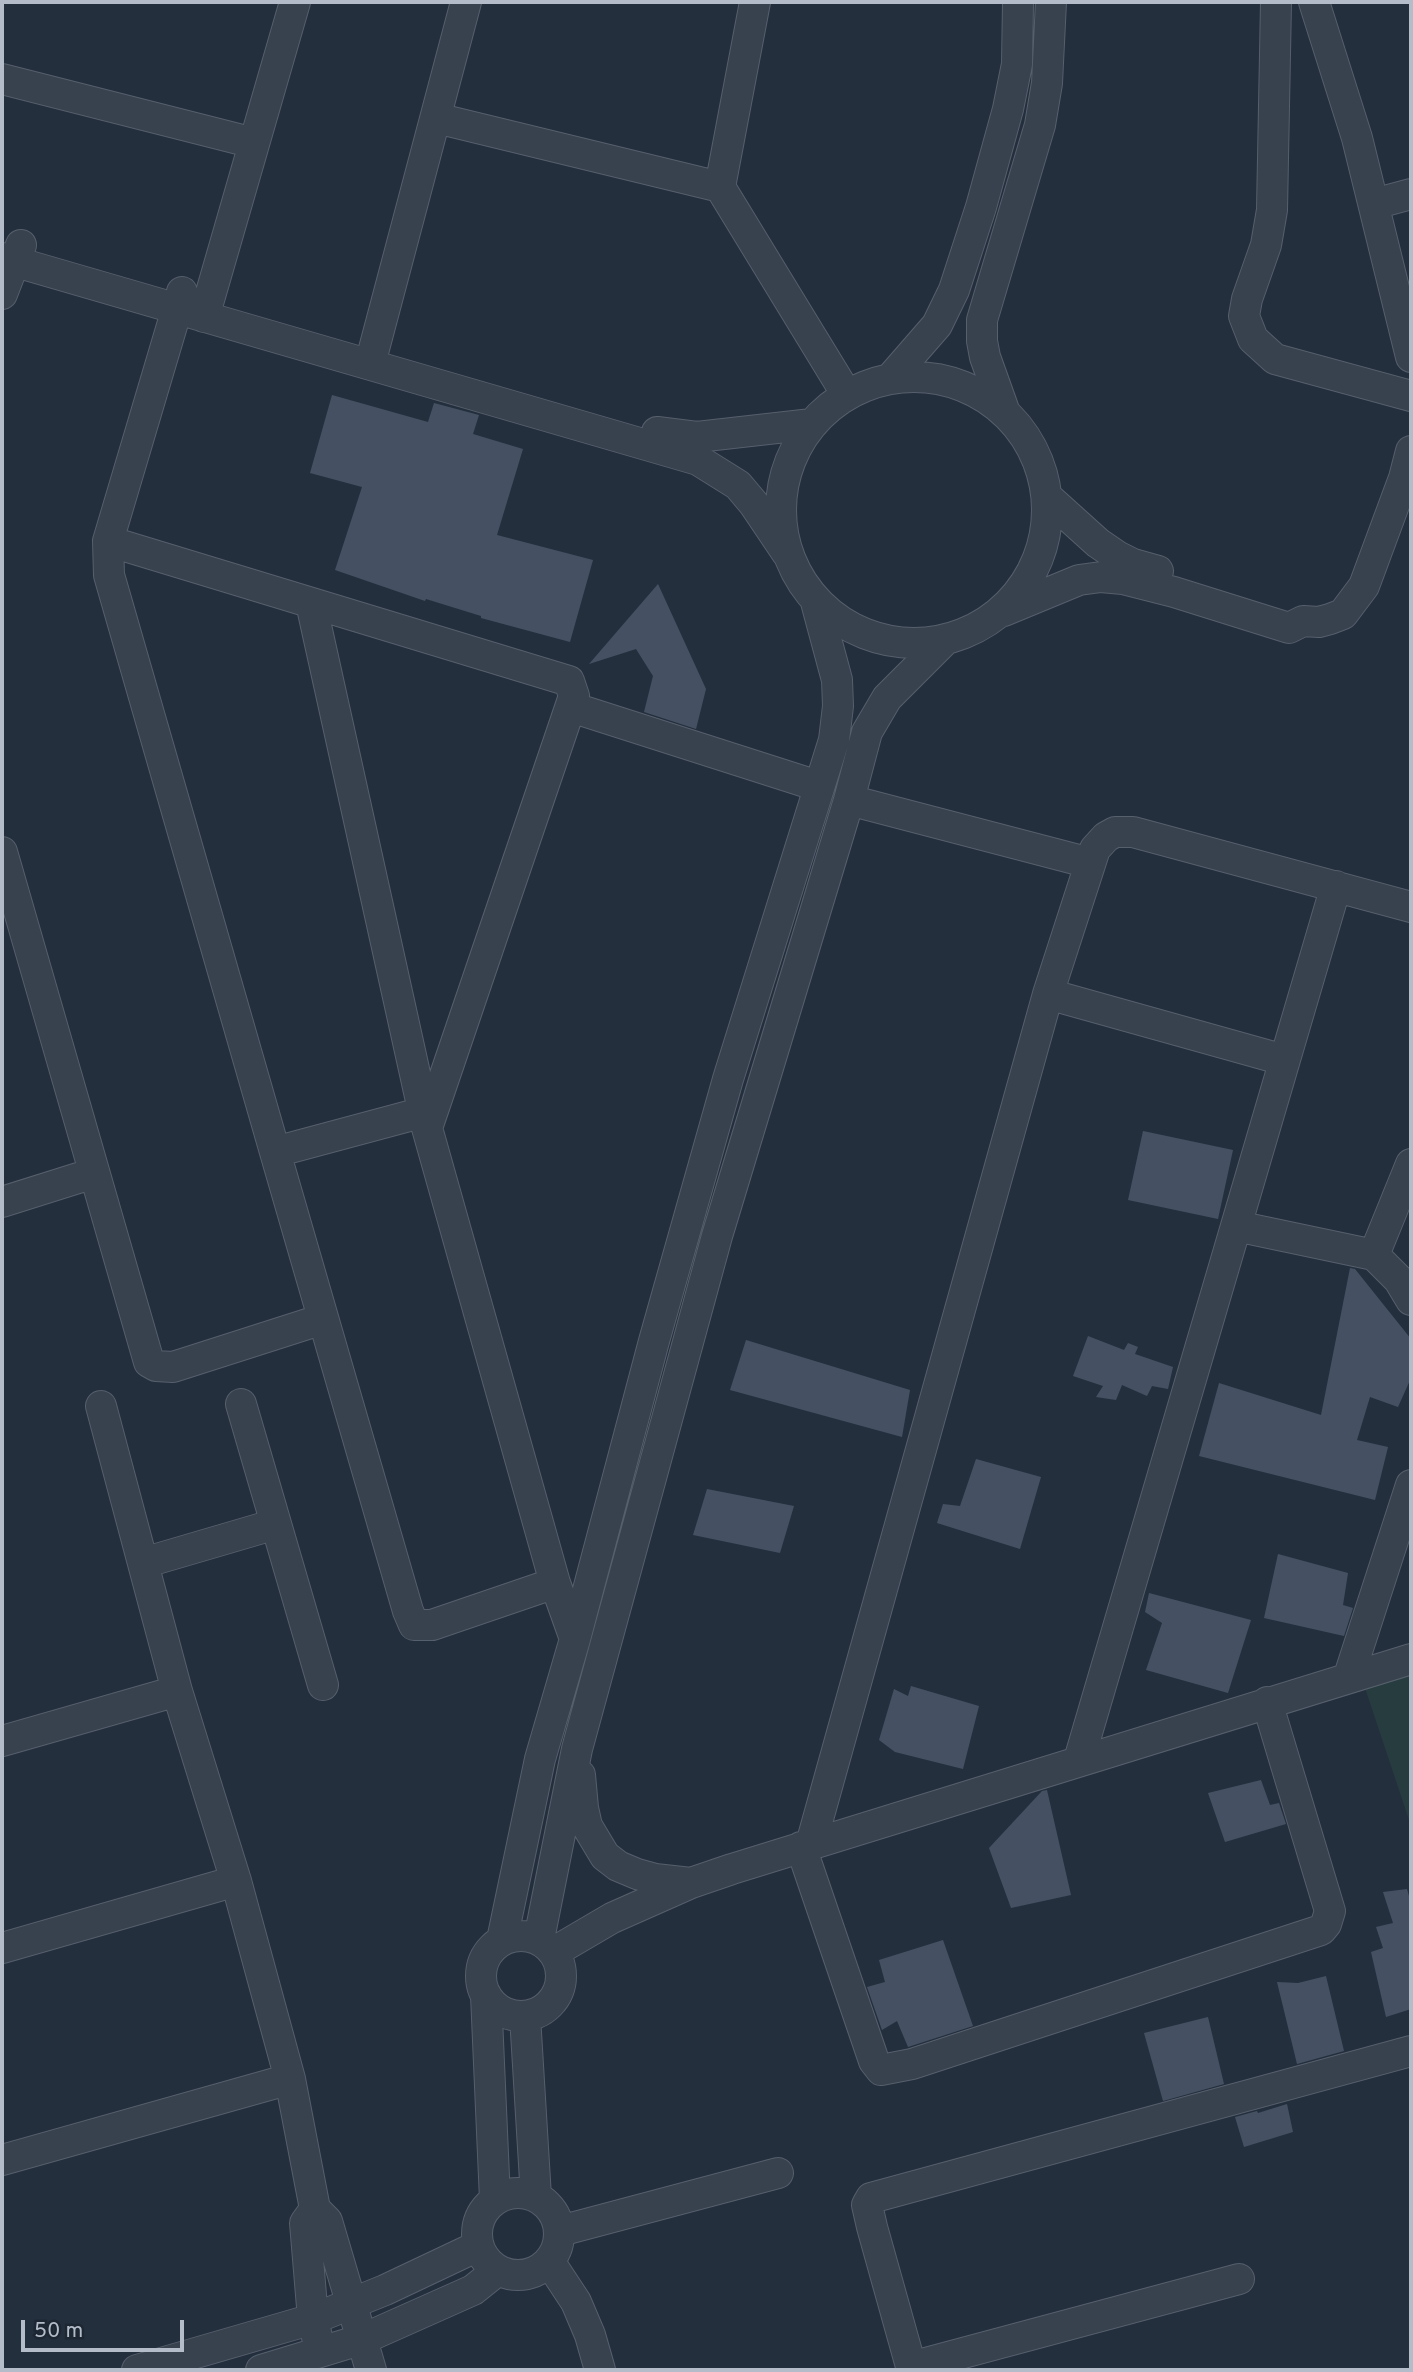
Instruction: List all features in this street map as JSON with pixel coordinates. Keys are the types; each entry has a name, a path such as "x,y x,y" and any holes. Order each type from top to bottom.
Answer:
{"street":[{"path":"295,2 254,143 108,541 109,575 414,1625 432,1625 555,1583"},
{"path":"372,356 466,2"},
{"path":"755,2 720,187 847,395"},
{"path":"890,379 937,325 954,290 981,207 1008,109 1017,64 1018,2"},
{"path":"1005,413 985,357 982,320 1044,104 1050,49 1051,2"},
{"path":"1276,2 1272,210 1266,246 1247,299 1244,316 1252,338 1275,359 1411,396"},
{"path":"1314,2 1357,138 1411,357"},
{"path":"2,79 254,143"},
{"path":"436,118 720,187"},
{"path":"1374,204 1411,194"},
{"path":"2,294 9,251 372,356 660,433 679,436 736,434 812,424"},
{"path":"372,356 698,460 738,485 754,503 787,553"},
{"path":"1001,612 1019,593 1033,572 1042,548 1047,522 1047,496 1043,473 1021,430 986,398 964,386 928,378 890,379 868,385 828,408 812,424 799,443 782,485 781,531 787,553 794,571 816,602 834,617 854,630 899,643 922,644 945,640 975,629 1001,612 1079,580 1101,577 1123,579 1174,592 1289,628 1303,621 1318,622 1343,614 1364,586 1404,478 1411,451"},
{"path":"1047,496 1098,543 1133,564 1296,612 1303,621"},
{"path":"108,541 569,681 574,696 425,1120"},
{"path":"502,1940 540,1759 576,1639 654,1341 698,1184 834,740 838,706 836,680 816,602"},
{"path":"311,603 425,1120 555,1583 576,1639"},
{"path":"546,1946 575,1758 717,1236 849,800 867,732 887,698 945,640"},
{"path":"570,707 818,786"},
{"path":"849,800 1090,863"},
{"path":"1267,1702 1330,1911 1321,1930 912,2064 881,2070 874,2062 806,1845 1048,994 1095,849 1106,837 1124,832 1411,907"},
{"path":"2,852 149,1362 156,1366 173,1367 323,1319"},
{"path":"1079,1760 1336,886"},
{"path":"1048,994 1284,1060"},
{"path":"275,1152 425,1120"},
{"path":"1374,1255 1411,1164"},
{"path":"2,1202 94,1173"},
{"path":"1236,1226 1374,1255 1399,1280 1411,1300"},
{"path":"241,1404 323,1685"},
{"path":"100,1406 177,1690 236,1881 290,2079 315,2209 327,2221 371,2370"},
{"path":"1349,1676 1410,1498"},
{"path":"143,1563 276,1524"},
{"path":"546,1946 691,1883 1411,1658"},
{"path":"2,1741 177,1690"},
{"path":"540,1759 575,1758"},
{"path":"575,1758 587,1826 605,1856 618,1867 637,1874 691,1883"},
{"path":"2,1948 236,1881"},
{"path":"486,1995 493,2005 514,2015 525,2016 539,2012 558,1992 562,1978 560,1964 546,1946 527,1936 514,1936 502,1940 492,1948 481,1971 486,1995 495,2200"},
{"path":"525,2016 536,2197"},
{"path":"1239,2279 911,2369 867,2206 871,2198 1411,2051"},
{"path":"2,2160 290,2079"},
{"path":"560,2231 778,2173"},
{"path":"522,2193 536,2197 554,2213 560,2231 555,2252 540,2269 517,2276 498,2270 485,2259 478,2246 479,2221 485,2209 495,2200 508,2194 522,2193"},
{"path":"315,2209 305,2223 313,2319 323,2362"},
{"path":"137,2370 313,2319 385,2290 478,2246"},
{"path":"549,2261 576,2302 590,2335 600,2370"},
{"path":"261,2370 323,2362 363,2339 473,2290 498,2270"}],"green space":[{"path":"1411,1669 1411,1826 1363,1682"}],"building":[{"path":"332,395 428,422 434,403 479,415 473,434 523,449 497,535 593,560 570,642 481,618 426,599 425,601 335,570 362,487 310,473"},
{"path":"658,584 706,689 696,729 644,712 653,676 636,649 589,664"},
{"path":"1143,1131 1233,1150 1218,1219 1128,1200"},
{"path":"1350,1268 1355,1269 1411,1339 1411,1378 1398,1407 1370,1397 1357,1440 1388,1447 1375,1500 1199,1456 1219,1383 1321,1415"},
{"path":"1088,1336 1124,1350 1128,1343 1138,1347 1135,1354 1173,1367 1168,1389 1152,1386 1147,1396 1122,1385 1116,1400 1096,1397 1103,1386 1073,1376"},
{"path":"746,1340 910,1390 902,1437 730,1390"},
{"path":"976,1459 1041,1477 1020,1549 937,1523 943,1504 960,1506"},
{"path":"707,1489 794,1506 780,1553 693,1535"},
{"path":"1278,1554 1348,1573 1343,1605 1353,1608 1344,1636 1264,1618"},
{"path":"1149,1593 1251,1620 1228,1693 1146,1670 1162,1623 1145,1612"},
{"path":"911,1686 979,1706 963,1769 895,1752 879,1740 894,1689 908,1696"},
{"path":"1261,1780 1270,1805 1279,1803 1286,1824 1225,1842 1208,1793"},
{"path":"1047,1790 1071,1895 1011,1908 989,1848 1042,1791"},
{"path":"1407,1889 1411,1903 1411,2009 1386,2017 1371,1952 1383,1948 1376,1927 1393,1923 1383,1892"},
{"path":"943,1940 973,2026 908,2047 897,2021 882,2030 867,1987 885,1982 879,1960"},
{"path":"1326,1976 1344,2051 1297,2064 1277,1982 1298,1983"},
{"path":"1208,2017 1224,2084 1163,2101 1144,2033"},
{"path":"1287,2104 1293,2132 1244,2147 1235,2117"}]}
